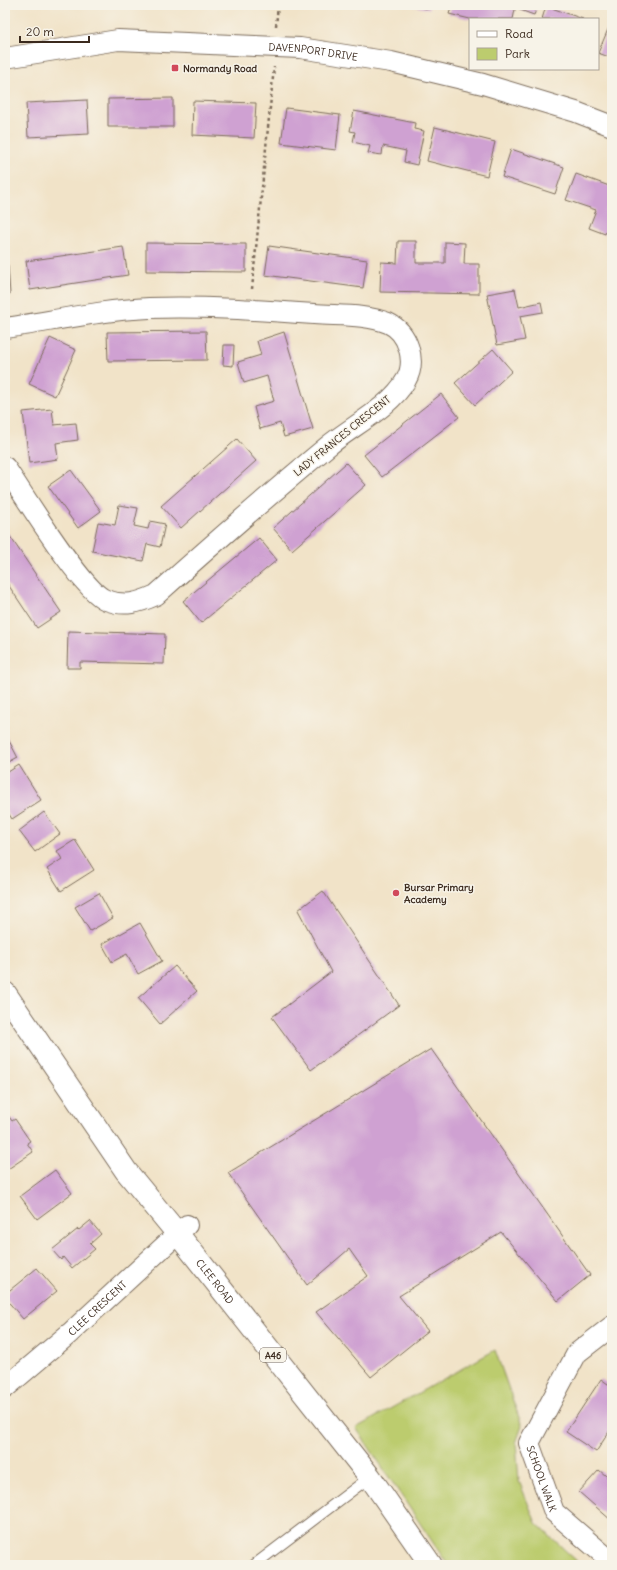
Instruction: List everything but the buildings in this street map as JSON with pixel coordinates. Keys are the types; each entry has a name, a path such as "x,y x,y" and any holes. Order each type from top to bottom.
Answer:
{"main road":[{"name":"CLEE ROAD","path":"5,993 126,1171 182,1229 370,1477 431,1565"}],"street":[{"name":"DAVENPORT DRIVE","path":"5,58 118,40 300,48 391,62 483,84 576,112 612,126"},
{"name":"LADY FRANCES CRESCENT","path":"5,328 81,316 148,308 250,309 370,319 388,324 399,330 407,342 410,367 407,380 396,393 380,407 330,445 156,595 129,605 105,600 94,593 80,576 5,467"},
{"name":"CLEE CRESCENT","path":"5,1388 70,1333 182,1229"},
{"name":"SCHOOL WALK","path":"612,1326 577,1353 529,1443 554,1512 612,1562"}],"lane":[{"path":"254,1565 370,1477"}],"path":[{"path":"250,309 278,5"}],"green space":[{"path":"495,1350 522,1426 516,1443 519,1481 536,1523 581,1565 448,1565 356,1428"}],"place":[{"name":"Normandy Road","path":"175,68"},
{"name":"Bursar Primary Academy","path":"396,893"}]}
